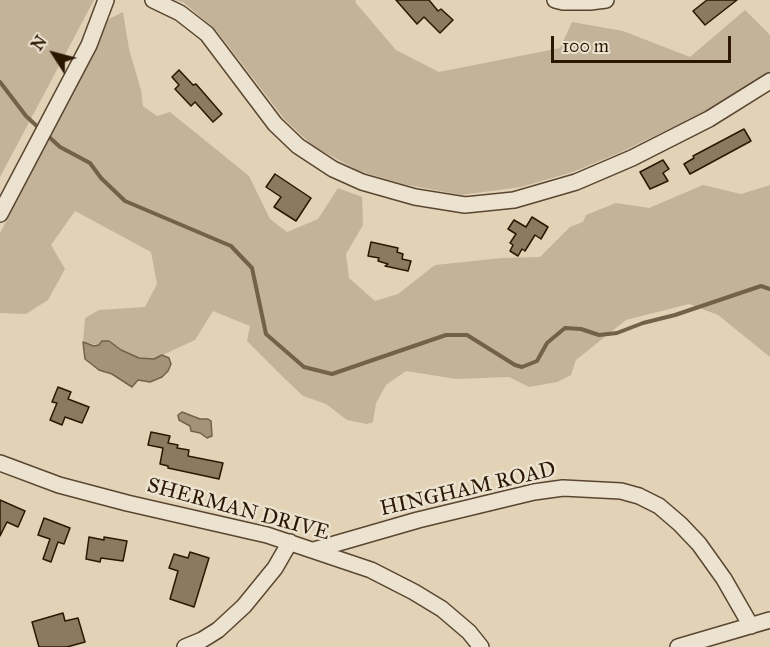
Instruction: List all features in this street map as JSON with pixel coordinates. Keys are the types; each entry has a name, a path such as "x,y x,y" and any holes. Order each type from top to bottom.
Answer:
{"street":[{"path":"0,214 88,45 106,0"},
{"path":"153,0 180,13 207,34 275,124 298,146 333,170 362,182 416,197 465,205 514,200 576,182 632,158 709,119 770,81"},
{"path":"555,0 590,2 606,0"},
{"name":"SHERMAN DRIVE","path":"0,463 70,488 267,535 371,570 414,591 442,609 469,632 481,647"},
{"name":"HINGHAM ROAD","path":"314,550 418,520 534,492 563,488 621,491 639,496 659,507 680,524 699,544 724,579 751,626"},
{"path":"185,647 218,630 244,606 275,568 290,542"},
{"path":"678,647 770,620"}],"shaded area":[{"path":"0,0 94,0 0,177"},
{"path":"176,0 356,0 355,2 396,50 439,72 560,48 572,22 623,31 690,57 745,10 770,35 770,72 711,109 573,172 521,187 461,195 403,184 359,171 313,146 285,120 216,30 184,3"},
{"path":"123,12 129,49 141,90 143,106 157,116 170,112 249,176 270,219 287,232 318,219 338,188 362,197 363,225 346,254 349,278 375,301 398,294 435,265 502,258 540,257 570,227 583,222 586,215 616,203 649,208 703,185 741,194 770,185 770,357 718,315 689,304 626,320 576,360 571,375 557,382 529,387 509,377 456,379 406,371 386,385 376,403 373,422 367,424 347,420 326,404 303,396 284,378 247,341 250,326 213,311 195,340 154,359 139,358 121,350 83,342 85,318 99,310 145,307 157,284 151,252 75,211 51,245 65,269 48,300 26,314 0,313 0,233 109,19"},
{"path":"102,341 109,341 121,350 139,358 154,359 162,355 169,358 171,364 162,377 150,382 138,380 132,387 112,374 99,370 85,359 83,342 94,346 99,345"},
{"path":"182,412 211,421 212,436 207,438 191,431 190,426 179,420 178,415"}],"building":[{"path":"396,0 429,0 438,11 441,9 453,20 440,33 424,17 417,24"},
{"path":"707,0 737,0 705,25 693,11"},
{"path":"179,70 193,85 196,84 222,114 213,122 195,102 191,106 175,89 179,85 172,77"},
{"path":"744,129 751,141 690,174 684,164 694,158 693,156"},
{"path":"663,160 669,169 663,173 668,181 650,189 640,172"},
{"path":"275,174 311,198 296,221 274,207 281,197 266,187"},
{"path":"532,217 548,227 541,239 535,235 525,251 522,249 518,256 510,251 513,245 510,243 516,234 508,229 514,220 526,227"},
{"path":"371,242 398,248 397,252 403,254 402,259 411,261 408,271 385,266 388,264 378,261 379,258 368,256"},
{"path":"58,387 71,392 68,399 89,407 82,423 65,417 62,425 50,420 57,403 52,402"},
{"path":"151,432 170,436 168,443 178,445 177,448 189,450 188,456 223,463 219,479 168,468 160,464 163,448 148,445"},
{"path":"0,500 25,511 18,527 7,522 0,536"},
{"path":"44,518 70,528 64,544 58,542 51,562 43,559 50,539 38,535"},
{"path":"89,537 127,541 123,561 101,558 100,562 86,559"},
{"path":"190,552 209,558 194,607 170,599 178,571 169,568 174,554 188,558"},
{"path":"63,613 65,621 78,618 85,642 67,647 39,647 32,622"}],"waterway":[{"path":"0,82 26,116 41,130"},
{"path":"47,135 60,147 90,163 101,178 125,201 231,246 252,268 266,334 304,367 332,374 446,335 467,335 522,367 537,361 547,343 565,328 581,329 599,335 617,333 761,286 770,289"}]}
